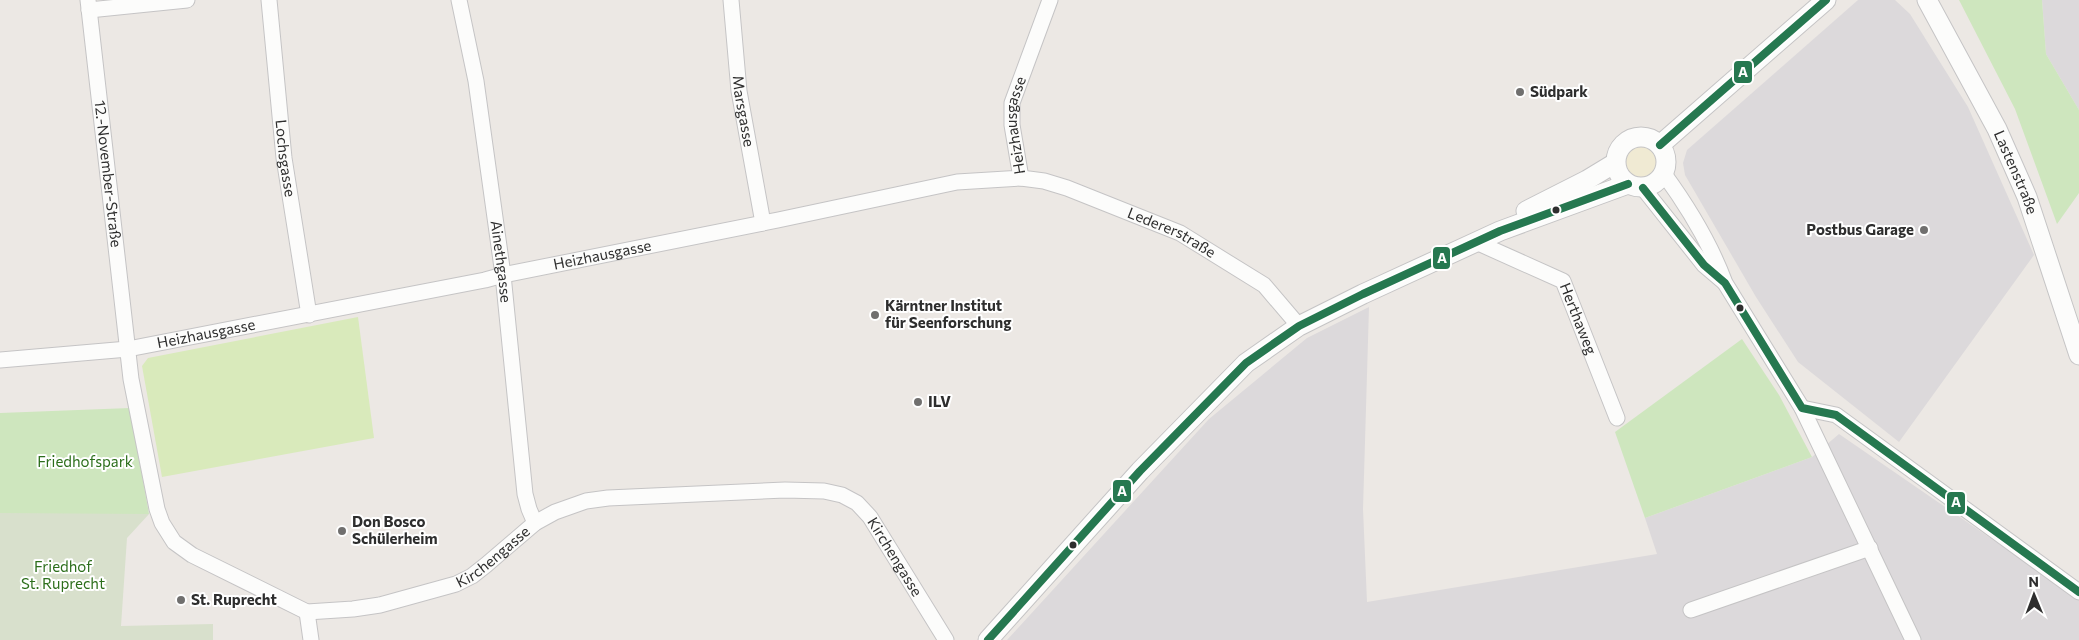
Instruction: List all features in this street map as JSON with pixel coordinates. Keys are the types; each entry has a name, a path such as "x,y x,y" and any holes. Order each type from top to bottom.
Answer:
{"street":[{"path":"89,5 187,0"},
{"name":"Lochsgasse","path":"269,0 284,158 309,315"},
{"name":"Ainethgasse","path":"459,0 476,81 503,275 525,494 535,523"},
{"name":"Marsgasse","path":"731,0 739,91 763,223"},
{"name":"Heizhausgasse","path":"0,360 128,349 486,280 957,182 1021,178 1012,126 1012,103 1050,0"},
{"path":"1660,145 1826,0"},
{"name":"Lastenstraße","path":"1927,0 1996,129 2027,198 2079,355"},
{"name":"12.-November-Straße","path":"89,5 128,349"},
{"path":"988,640 1140,471 1246,363 1299,326 1500,230 1635,186 1655,183 1664,174 1666,159 1660,145 1652,139 1640,137 1626,142 1618,151 1615,163 1619,176 1635,186 1704,265 1725,283"},
{"path":"1500,230 1514,217 1587,180 1615,163"},
{"path":"1664,174 1676,190 1717,262 1725,283 1802,408 1913,640"},
{"name":"Ledererstraße","path":"1021,178 1044,181 1067,188 1180,233 1264,285 1299,326"},
{"name":"Herthaweg","path":"1476,242 1563,281 1617,418"},
{"name":"Kirchengasse","path":"128,349 131,379 157,509 162,523 174,542 192,555 307,612 352,610 380,605 456,584 472,576 535,523 555,512 586,501 608,498 786,490 824,491 842,495 857,503 870,517 946,640"},
{"path":"1802,408 1836,415 2079,592"},
{"path":"1691,610 1870,548"},
{"path":"307,612 311,640"}],"shaded area":[{"path":"1858,0 1895,0 1910,14 1968,107 2034,255 1899,442 1798,362 1756,297 1685,175 1683,163 1687,150"},
{"path":"2042,0 2079,0 2079,110 2046,54"},
{"path":"1369,307 1363,509 1367,602 1657,554 1645,518 1812,457 1839,434 2079,599 2079,640 1007,640 1209,419 1307,338"}],"green space":[{"path":"1959,0 2042,0 2046,54 2079,110 2079,193 2057,224 2015,109"},
{"path":"358,317 374,438 162,477 142,366 148,358"},
{"path":"1742,339 1779,395 1812,457 1645,518 1615,432"},
{"name":"Friedhofspark","path":"130,408 149,514 0,515 0,413"},
{"name":"Friedhof St. Ruprecht","path":"0,513 149,514 127,538 121,626 213,624 213,640 0,640"}],"sand":[{"path":"1641,147 1653,151 1657,163 1653,175 1641,179 1629,175 1625,163 1629,151"}],"transit line":[{"name":"A","path":"1660,145 1826,0"},
{"name":"A","path":"988,640 1140,471 1246,363 1299,326 1363,294 1500,231 1628,184"},
{"name":"A","path":"1643,188 1704,265 1725,283 1802,408 1836,415 2079,592"}],"place":[{"name":"Südpark","path":"1520,92"},
{"name":"Postbus Garage","path":"1924,230"},
{"name":"Kärntner Institut für Seenforschung","path":"875,315"},
{"name":"ILV","path":"918,402"},
{"name":"Don Bosco Schülerheim","path":"342,531"},
{"name":"St. Ruprecht","path":"181,600"}]}
